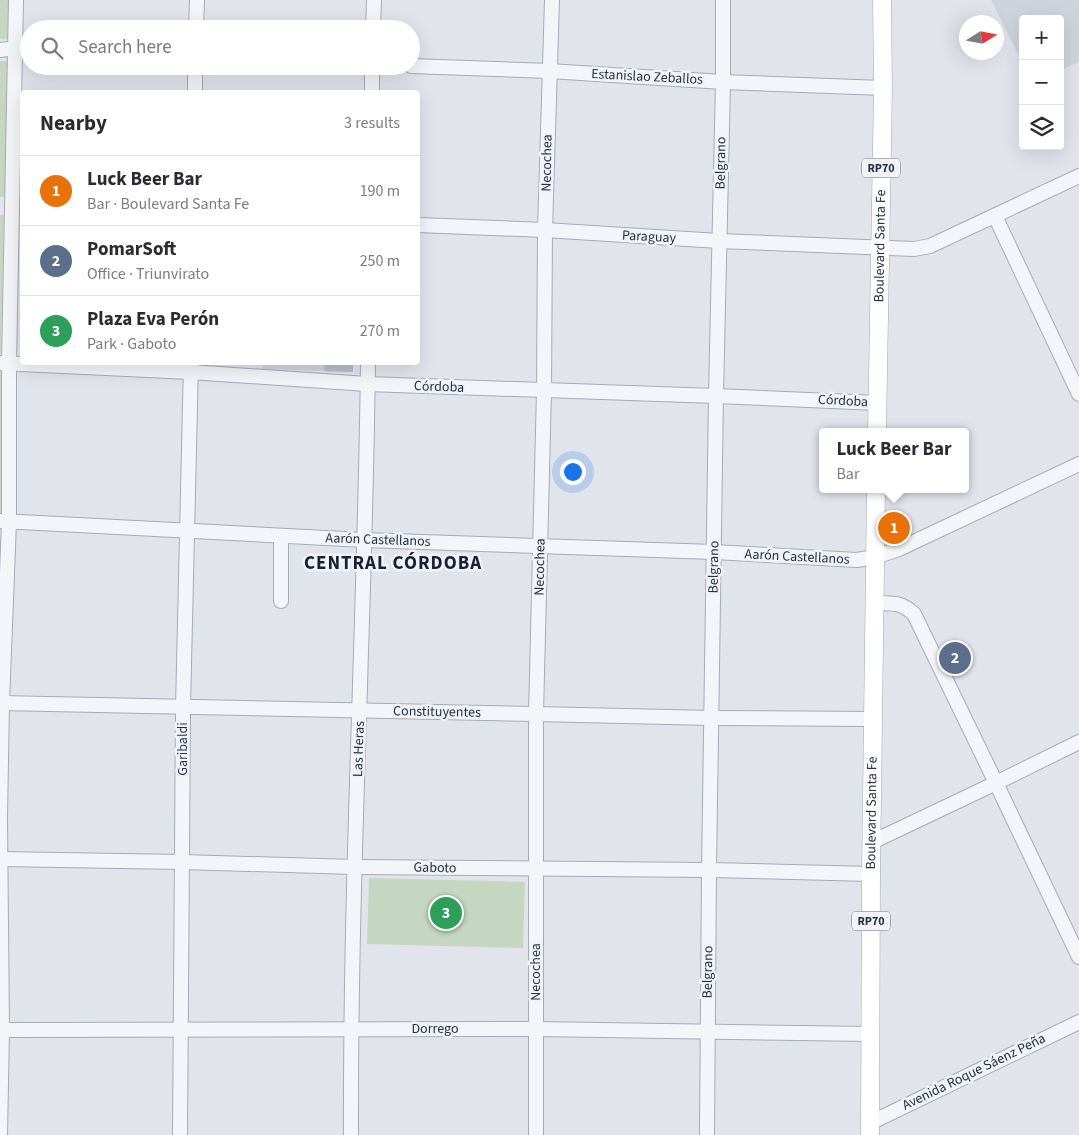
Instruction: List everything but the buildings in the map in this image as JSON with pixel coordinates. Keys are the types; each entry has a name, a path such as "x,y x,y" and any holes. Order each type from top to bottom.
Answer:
{"main road":[{"name":"Boulevard Santa Fe","path":"877,428 882,0"},
{"name":"Boulevard Santa Fe","path":"870,1129 876,493"}],"street":[{"path":"16,0 20,32"},
{"path":"196,0 196,20"},
{"path":"373,20 374,0"},
{"name":"Necochea","path":"536,1135 536,714 544,391 545,230 552,0"},
{"name":"Belgrano","path":"707,1135 709,870 723,0"},
{"path":"0,50 20,48"},
{"name":"Estanislao Zeballos","path":"420,66 882,88"},
{"path":"0,1135 0,818 4,363 20,75"},
{"path":"195,75 195,90"},
{"path":"372,75 372,90"},
{"name":"Paraguay","path":"420,225 914,249 930,246 1079,176"},
{"path":"995,216 1079,394"},
{"name":"Córdoba","path":"4,363 20,363"},
{"name":"Córdoba","path":"97,365 190,367 368,384 878,403"},
{"name":"Las Heras","path":"351,1135 350,1029 368,365"},
{"name":"Garibaldi","path":"180,1135 183,708 190,367"},
{"name":"Aarón Castellanos","path":"4,521 188,532 714,552 857,560 875,557 899,549 1079,464"},
{"path":"281,536 281,601"},
{"path":"875,603 906,606 914,614 1079,957"},
{"name":"Constituyentes","path":"1,703 712,718 873,719"},
{"path":"872,842 1079,742"},
{"name":"Gaboto","path":"0,859 355,867 709,870 871,874"},
{"name":"Avenida Roque Sáenz Peña","path":"870,1129 1079,1022"},
{"name":"Dorrego","path":"1,1030 535,1029 871,1034"}],"shaded area":[{"path":"991,0 1079,0 1079,62 1064,69 1064,15 1019,15 1019,56 1004,26 1004,15 998,15"},
{"path":"262,365 353,365 353,372 262,369"}],"green space":[{"path":"0,0 9,0 8,39 0,39"},
{"path":"0,61 9,61 7,197 0,197"},
{"path":"0,215 4,215 1,354 0,354"},
{"path":"0,371 2,371 3,514 0,514"},
{"path":"369,878 525,882 523,948 367,944"}],"place":[{"name":"Luck Beer Bar","path":"894,528"},
{"name":"PomarSoft","path":"955,658"},
{"name":"Plaza Eva Perón","path":"446,913"}],"district":[{"name":"CENTRAL CÓRDOBA","path":"393,563"}]}
